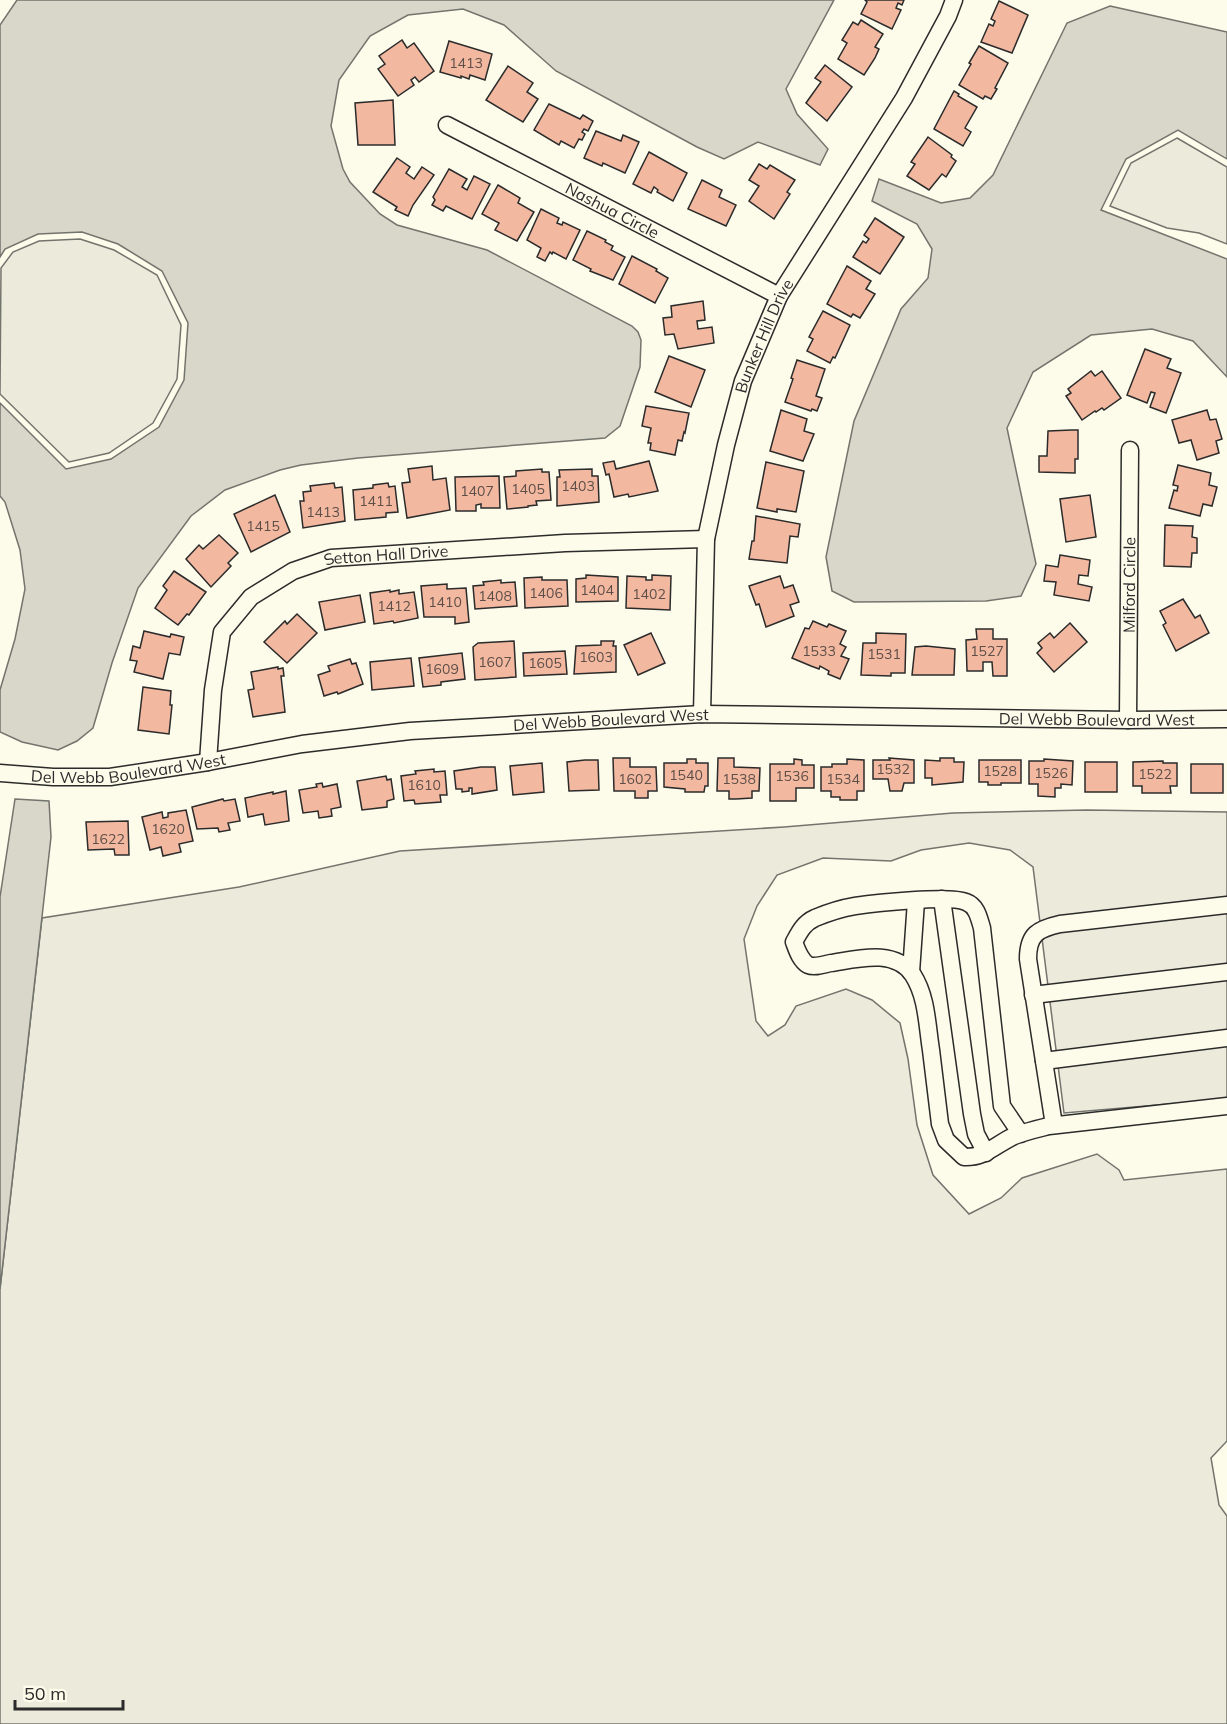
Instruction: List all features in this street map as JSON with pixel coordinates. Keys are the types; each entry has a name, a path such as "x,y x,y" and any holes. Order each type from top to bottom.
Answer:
{"street":[{"name":"Bunker Hill Drive","path":"702,714 706,539 726,445 743,381 779,296 904,98 948,16 954,0"},
{"name":"Nashua Circle","path":"447,125 779,296"},
{"name":"Milford Circle","path":"1128,720 1130,450"},
{"name":"Setton Hall Drive","path":"208,762 213,690 222,632 251,597 292,571 332,558 565,543 706,539"},
{"name":"Del Webb Boulevard West","path":"0,773 53,777 110,777 208,762 302,744 410,731 702,714 1128,720 1227,719"},
{"path":"942,899 972,1114 976,1134 986,1153"},
{"path":"1021,1134 1002,1106 982,928 974,906 966,901 942,899 854,906 815,918 804,925 794,942 799,956 808,964 815,966 852,959 882,957 898,962 911,972 920,987 925,1009 940,1124 946,1140 964,1157 976,1158 1012,1137 1054,1125 1227,1106"},
{"path":"911,972 916,901"},
{"path":"1054,1125 1033,995 1028,950 1030,940 1038,931 1060,924 1227,905"},
{"path":"1033,995 1227,972"},
{"path":"1044,1061 1227,1038"}],"shaded area":[{"path":"17,0 834,0 786,89 797,114 828,149 820,165 758,142 724,159 697,147 556,71 504,25 463,9 408,15 370,36 339,80 331,126 343,169 350,182 380,214 397,225 487,250 632,326 638,332 641,340 640,367 620,426 605,438 358,458 301,465 280,470 225,490 191,516 138,588 112,663 93,728 77,741 58,750 22,742 0,732 0,690 15,639 25,589 20,550 5,502 0,496 0,403 66,469 111,459 159,427 184,380 188,323 162,271 118,244 82,232 38,234 5,249 0,257 0,25"},
{"path":"1110,6 1227,32 1227,159 1178,130 1126,159 1101,210 1227,259 1227,377 1193,341 1152,329 1091,335 1033,372 1007,428 1036,564 1021,596 986,601 854,602 832,591 826,557 854,421 901,309 928,278 932,249 917,224 872,201 879,179 941,203 970,198 993,175 1067,23"},
{"path":"1177,138 1227,167 1227,244 1199,233 1167,228 1110,206 1131,163"},
{"path":"80,239 114,250 157,275 181,325 177,379 153,423 109,453 69,462 0,394 1,268 13,252 39,241"},
{"path":"15,799 49,801 51,837 0,1289 0,897"},
{"path":"1087,810 1227,812 1227,1099 1064,1113 1033,867 1010,850 969,843 921,850 891,861 823,858 777,875 757,906 744,939 756,1021 768,1036 785,1025 796,1006 846,989 872,1000 900,1023 908,1059 917,1125 933,1175 969,1214 1001,1198 1022,1178 1097,1154 1119,1170 1124,1180 1227,1169 1227,1441 1211,1458 1219,1505 1227,1516 1227,1724 0,1724 0,1289 42,918 239,887 400,851 784,827 953,813"}],"building":[{"path":"865,0 904,0 902,5 898,3 896,8 901,10 892,29 861,14 867,2"},
{"path":"999,1 1028,15 1012,53 981,42 989,24 993,26 995,21 991,19"},
{"path":"861,20 883,34 875,47 879,49 875,58 864,75 838,59 847,43 842,40 853,22 858,25"},
{"path":"402,40 407,48 414,43 434,71 419,82 415,77 411,80 414,85 398,96 378,69 385,64 379,56"},
{"path":"449,41 492,54 485,80 470,75 469,79 440,72"},
{"path":"979,46 1008,63 991,99 985,96 983,99 959,85"},
{"path":"825,65 852,87 827,121 806,103 821,82 815,78"},
{"path":"508,66 533,83 527,92 538,99 523,122 486,100"},
{"path":"954,91 959,94 958,96 977,107 965,128 971,132 963,146 934,129"},
{"path":"393,100 395,145 358,145 355,103"},
{"path":"549,104 580,119 583,115 593,121 588,131 584,129 582,132 585,134 582,140 579,139 574,148 561,141 559,145 534,130"},
{"path":"596,131 621,141 623,135 639,142 625,173 603,163 602,166 584,158"},
{"path":"928,137 952,155 951,157 956,161 946,177 942,174 929,190 907,176 915,164 911,162"},
{"path":"649,152 687,173 673,201 657,192 658,190 654,187 651,193 633,184"},
{"path":"397,158 410,167 406,173 414,179 422,167 434,175 408,216 395,210 397,207 373,192"},
{"path":"759,164 767,169 770,165 795,180 787,192 790,194 774,219 749,201 759,186 749,180"},
{"path":"449,169 467,179 462,187 467,190 474,176 490,184 472,219 446,206 443,211 432,205 435,200 433,197"},
{"path":"702,180 722,190 719,197 736,205 726,226 688,209"},
{"path":"498,185 520,198 518,203 534,212 517,241 495,230 499,223 482,214"},
{"path":"541,209 559,218 557,223 562,225 563,222 580,230 566,259 550,252 545,261 537,257 541,248 527,240"},
{"path":"875,218 904,237 880,274 853,257 863,241 866,243 869,239 864,235"},
{"path":"587,231 606,240 605,242 613,246 611,250 625,257 613,280 590,271 591,269 573,260"},
{"path":"632,256 657,269 656,271 668,278 655,303 619,284"},
{"path":"847,266 871,281 866,289 875,294 860,318 853,314 851,317 827,304"},
{"path":"703,301 705,320 697,321 698,329 712,327 714,343 678,349 674,334 665,335 663,318 672,317 671,306"},
{"path":"823,311 850,325 835,358 833,357 830,363 807,351 813,339 809,337"},
{"path":"1145,349 1171,359 1167,368 1181,373 1166,413 1150,407 1155,393 1151,392 1147,403 1127,395"},
{"path":"669,356 705,370 691,407 655,392"},
{"path":"797,360 825,369 816,396 822,398 817,411 785,402"},
{"path":"1091,371 1095,376 1102,371 1121,398 1104,410 1102,408 1095,411 1082,420 1066,396 1071,393 1068,389"},
{"path":"646,406 689,413 685,433 682,441 678,440 675,455 650,450 651,443 648,443 651,428 642,426"},
{"path":"781,410 807,419 804,431 814,434 803,461 770,451"},
{"path":"1207,410 1210,420 1216,419 1222,439 1216,441 1219,453 1197,460 1191,440 1179,443 1172,420"},
{"path":"1078,430 1078,459 1075,459 1075,473 1039,472 1039,456 1047,456 1048,431"},
{"path":"614,461 616,469 649,461 658,491 629,497 628,494 614,497 609,474 606,475 603,463"},
{"path":"766,462 804,471 796,512 777,509 777,512 757,508"},
{"path":"1178,465 1211,473 1209,485 1217,487 1212,506 1203,504 1200,516 1169,508 1174,490 1177,491 1178,486 1173,485"},
{"path":"432,466 433,480 446,478 450,510 407,518 402,483 410,482 408,469"},
{"path":"542,469 542,472 549,472 551,500 536,501 537,505 528,507 507,509 504,477 516,476 516,471"},
{"path":"592,469 592,476 598,476 599,502 557,506 559,470"},
{"path":"499,476 500,508 481,508 481,504 476,505 476,511 456,511 455,477"},
{"path":"334,483 335,488 342,487 345,521 303,528 300,501 304,501 303,492 311,491 310,486"},
{"path":"388,483 389,487 395,486 398,512 386,513 386,517 355,520 353,490 373,488 373,485"},
{"path":"275,495 290,532 251,552 234,514"},
{"path":"1090,495 1096,537 1066,542 1060,499"},
{"path":"756,516 800,524 798,537 790,536 787,563 749,559 752,541 754,541"},
{"path":"1165,525 1193,526 1192,537 1197,538 1197,553 1192,553 1191,567 1164,566"},
{"path":"219,535 238,553 228,563 231,566 211,587 186,559 199,545 203,549"},
{"path":"1060,555 1090,560 1088,576 1079,575 1078,584 1092,587 1089,601 1054,595 1056,582 1044,581 1046,565 1058,567"},
{"path":"174,571 206,592 189,615 187,614 178,625 155,608 167,590 163,586"},
{"path":"586,575 618,577 618,601 576,602 576,579 586,578"},
{"path":"652,575 671,576 670,610 626,608 627,576 646,577 646,580 652,580"},
{"path":"780,576 784,588 793,585 799,602 790,605 794,616 766,627 759,604 756,605 749,586"},
{"path":"542,577 542,580 567,580 568,606 525,608 524,578"},
{"path":"501,580 501,583 515,582 517,606 475,609 473,586 484,585 483,582"},
{"path":"447,584 447,589 466,588 469,622 455,624 455,617 424,617 421,586"},
{"path":"390,590 390,592 399,590 399,594 414,592 418,618 374,624 370,593"},
{"path":"360,595 365,622 325,630 319,602"},
{"path":"1183,599 1195,618 1200,615 1209,633 1176,651 1163,625 1166,623 1160,611"},
{"path":"297,614 317,633 287,663 264,642 285,621 287,624"},
{"path":"813,621 846,631 840,644 846,647 841,656 849,659 840,679 828,674 829,671 820,666 819,669 792,658 805,628 809,629"},
{"path":"1070,623 1087,642 1054,672 1037,653 1042,648 1038,643 1050,633 1054,638"},
{"path":"976,629 993,629 993,639 1007,639 1007,676 993,676 992,662 983,662 983,671 967,671 966,640 977,639"},
{"path":"144,631 170,637 171,634 184,637 180,655 169,653 163,679 134,672 137,661 130,660 133,646 140,648"},
{"path":"651,633 665,663 638,675 624,645"},
{"path":"876,633 906,634 905,673 891,673 891,676 861,675 863,643 876,643"},
{"path":"514,641 516,677 475,680 473,647 478,643"},
{"path":"601,641 614,641 616,672 574,674 576,646 601,645"},
{"path":"915,647 955,649 954,675 912,675"},
{"path":"565,651 567,674 524,676 523,653"},
{"path":"462,653 465,679 423,687 419,658"},
{"path":"411,658 414,686 372,690 370,662"},
{"path":"350,659 352,664 356,663 363,684 338,694 337,692 324,696 318,675 330,671 328,666"},
{"path":"278,667 278,669 283,668 284,676 281,676 285,712 253,717 248,690 254,689 251,672"},
{"path":"143,687 171,691 169,734 138,730"},
{"path":"613,758 630,758 630,767 656,767 657,791 648,791 648,798 635,798 635,791 614,791"},
{"path":"718,758 734,758 734,767 760,768 759,791 752,791 752,798 729,799 729,791 717,791"},
{"path":"889,758 914,760 914,783 904,783 902,791 890,791 888,779 873,779 873,760 890,760"},
{"path":"940,758 954,758 954,762 964,762 963,782 932,785 932,778 925,778 925,760 940,761"},
{"path":"687,759 696,759 696,763 708,763 708,786 705,786 704,792 685,792 685,789 664,787 664,763 687,763"},
{"path":"794,759 802,760 802,765 814,765 814,788 796,788 796,801 770,801 770,764 794,764"},
{"path":"847,759 864,760 864,791 857,791 857,800 840,800 840,797 831,797 831,791 821,791 821,767 847,764"},
{"path":"1044,759 1073,761 1072,785 1061,784 1061,788 1055,788 1055,797 1038,796 1038,784 1029,784 1029,761 1044,761"},
{"path":"598,760 599,790 569,791 567,762"},
{"path":"979,760 1021,760 1021,783 988,785 988,782 979,782"},
{"path":"1163,761 1163,763 1177,763 1177,786 1170,786 1171,793 1142,793 1142,786 1133,786 1133,762"},
{"path":"1085,762 1117,762 1117,792 1085,792"},
{"path":"542,763 544,792 513,795 510,766"},
{"path":"1191,764 1223,764 1223,793 1191,793"},
{"path":"495,767 497,790 472,794 472,788 462,792 462,789 456,789 454,771"},
{"path":"434,769 434,772 445,771 447,795 440,795 441,802 415,804 414,800 404,801 401,776 416,774 415,771"},
{"path":"386,776 387,780 391,779 394,799 387,801 387,807 362,810 357,781"},
{"path":"322,783 323,787 337,784 341,807 331,809 332,816 319,818 318,811 303,813 299,790 317,787 316,784"},
{"path":"286,791 289,821 265,825 263,814 248,817 245,798"},
{"path":"223,799 224,801 235,799 240,821 228,823 230,830 219,832 218,828 197,829 192,807"},
{"path":"186,810 193,841 179,844 181,852 163,856 161,847 150,850 142,817 162,812 163,818 168,817 168,813"},
{"path":"128,821 129,855 115,855 114,849 88,850 86,822"}]}
